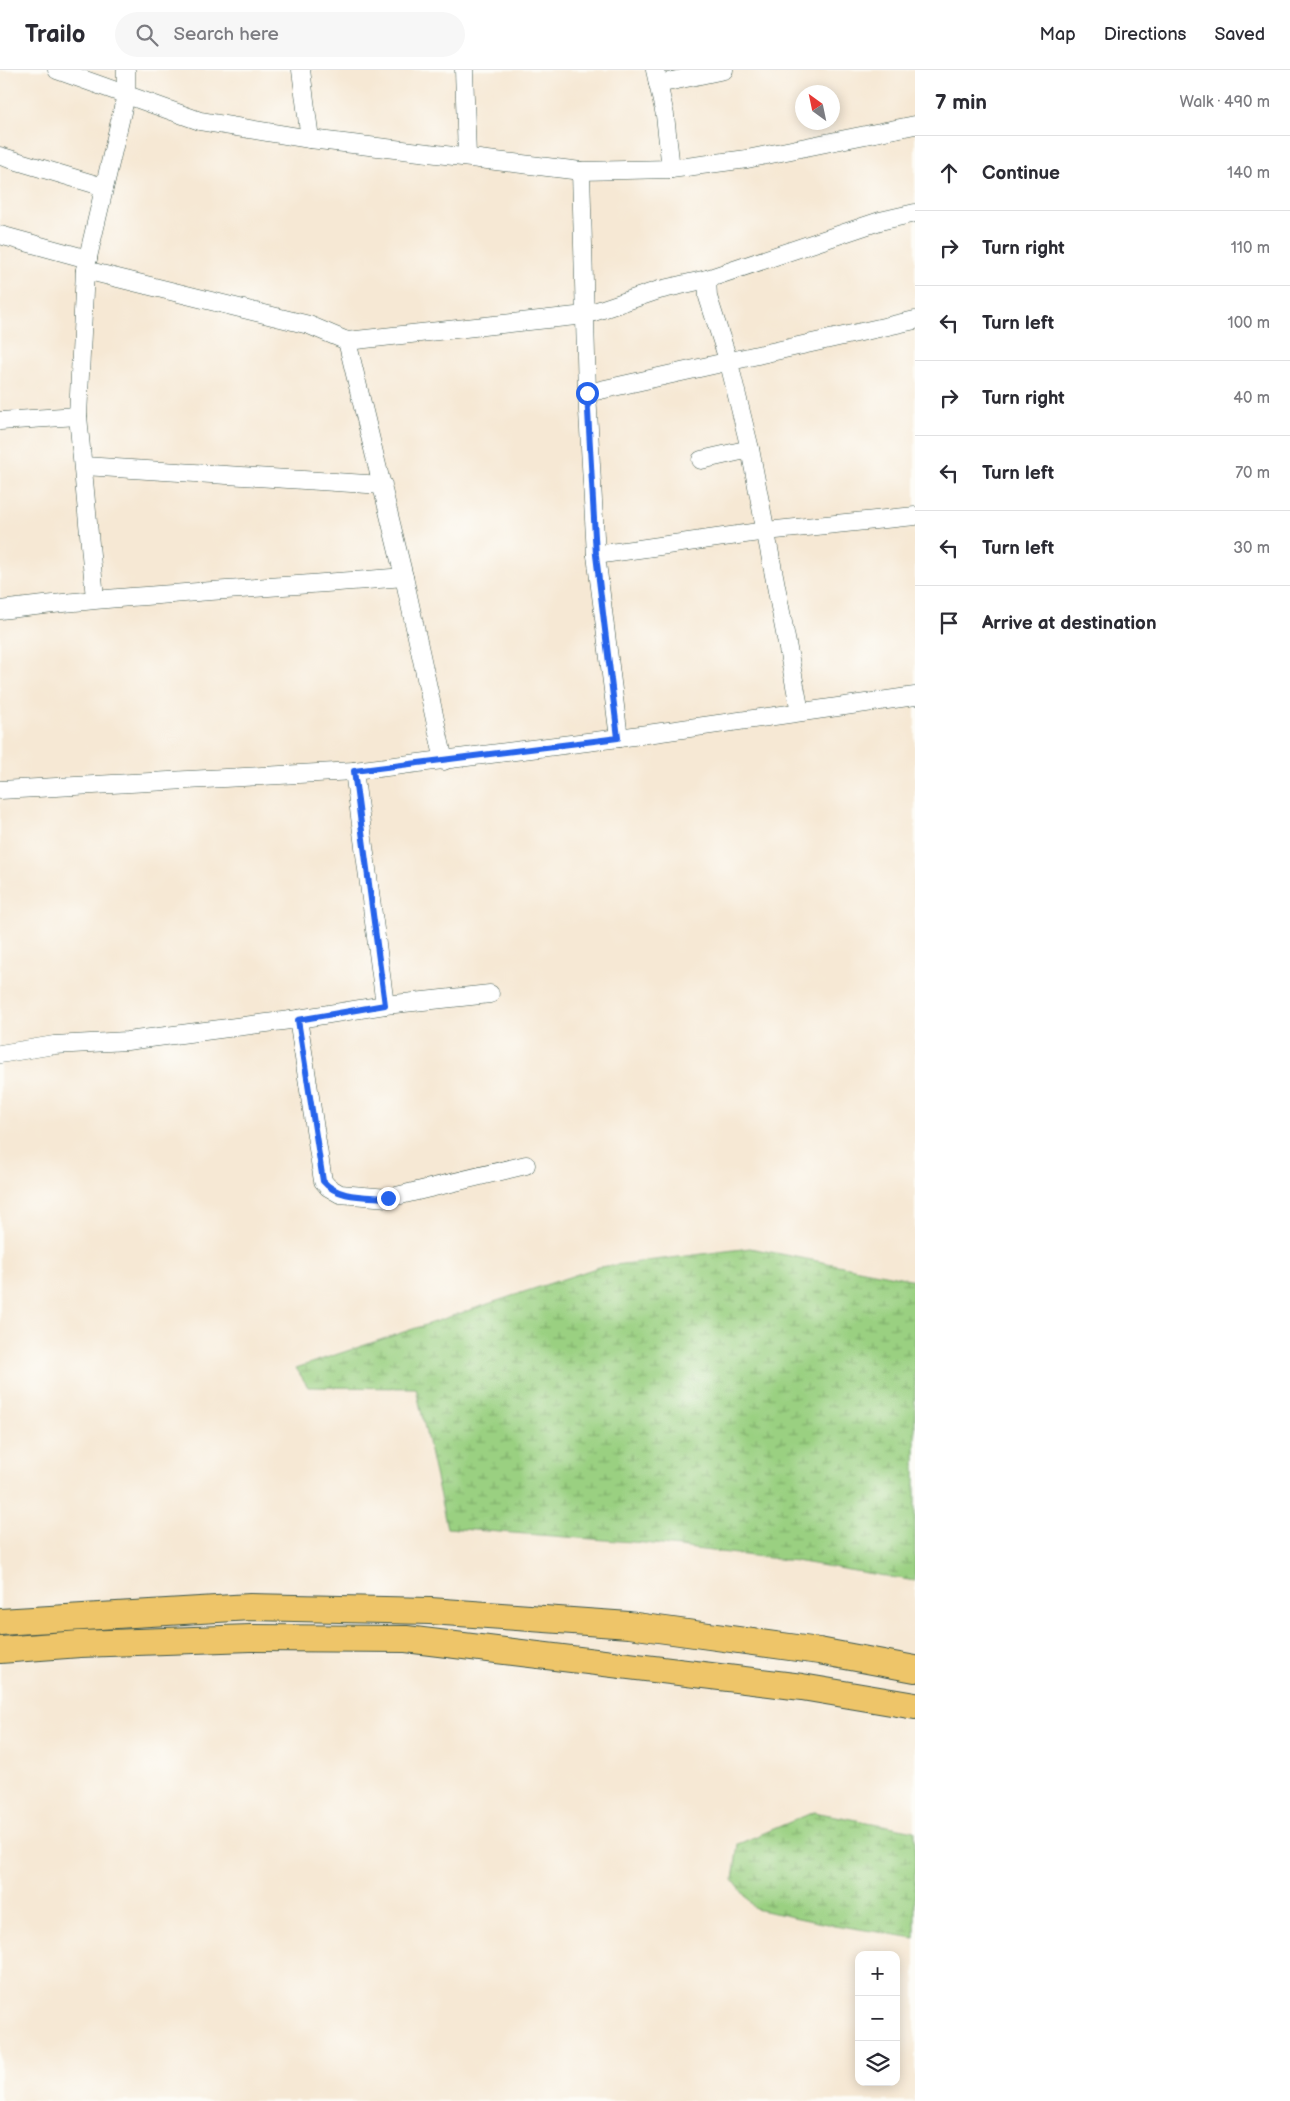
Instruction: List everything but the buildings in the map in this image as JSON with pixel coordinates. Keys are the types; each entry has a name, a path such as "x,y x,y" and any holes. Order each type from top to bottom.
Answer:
{"highway":[{"path":"0,1622 250,1607 430,1611 629,1625 819,1651 915,1670"},
{"path":"0,1650 80,1644 242,1638 406,1639 802,1687 915,1706"}],"street":[{"path":"57,70 200,121 310,139 467,156 581,171 671,169 747,159 915,125"},
{"path":"95,598 78,416 86,264 126,95 126,70"},
{"path":"301,70 310,139"},
{"path":"464,70 467,156"},
{"path":"671,169 657,77 724,70"},
{"path":"0,156 104,187"},
{"path":"581,171 587,393 596,555 618,738"},
{"path":"0,235 86,264 310,325 347,340 585,315 659,290 707,279 880,222 915,213"},
{"path":"707,279 708,297 729,363 750,449 800,712"},
{"path":"587,393 729,363 915,320"},
{"path":"347,340 383,484 444,761"},
{"path":"0,421 78,416"},
{"path":"701,460 750,449"},
{"path":"84,466 383,484"},
{"path":"596,555 766,531 915,516"},
{"path":"0,610 95,598 255,589 404,577"},
{"path":"0,790 354,771 618,738 915,696"},
{"path":"354,771 385,1005"},
{"path":"0,1054 54,1045 127,1041 298,1020 385,1005 490,994"},
{"path":"298,1020 323,1181 328,1188 340,1194 388,1198 526,1165"}],"green space":[{"path":"750,1248 915,1280 915,1581 795,1561 645,1543 447,1528 416,1388 308,1387 296,1368 599,1267"},
{"path":"814,1812 915,1831 915,1938 822,1923 755,1909 733,1880 738,1844"}],"route":[{"path":"388,1198 340,1194 328,1188 323,1181 298,1020 385,1005 354,771 618,738 596,555 587,393"}]}
